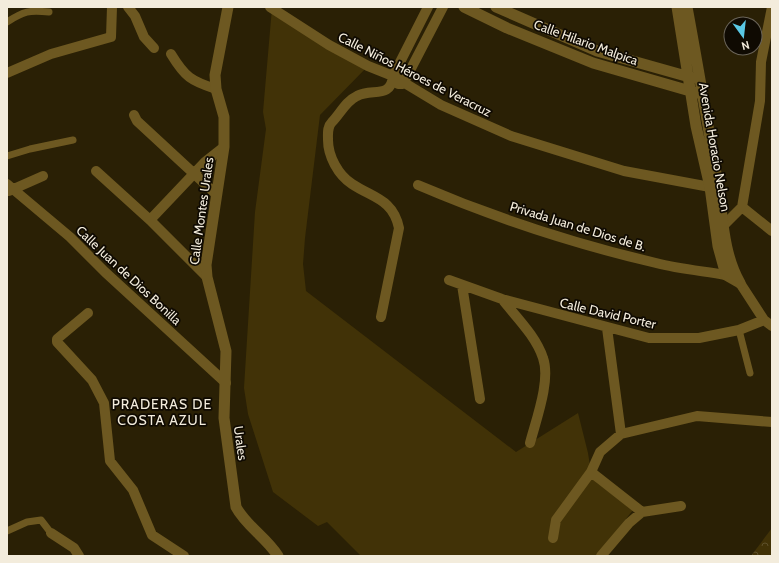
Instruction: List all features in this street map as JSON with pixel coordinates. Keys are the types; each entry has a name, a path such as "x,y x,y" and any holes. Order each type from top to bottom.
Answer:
{"street":[{"path":"7,73 51,54 111,36 112,7"},
{"path":"128,7 135,16 144,37 154,48"},
{"name":"Calle Montes Urales","path":"226,383 226,351 207,277 206,265 224,147 224,118 216,89 215,75 228,7"},
{"name":"Calle Niños Héroes de Veracruz","path":"271,7 329,45 392,81"},
{"path":"381,317 399,228 397,219 393,211 380,198 350,183 336,166 328,149 328,129 346,104 357,96 388,90 428,7"},
{"path":"392,81 403,84 443,7"},
{"name":"Calle Hilario Malpica","path":"464,7 507,28 593,63 702,94"},
{"name":"Calle Hilario Malpica","path":"496,7 597,51 688,77 700,79"},
{"name":"Avenida Horacio Nelson","path":"677,7 691,92 714,187"},
{"name":"Avenida Horacio Nelson","path":"687,7 700,79 719,226 729,272"},
{"path":"719,226 742,207 760,101 761,62 772,7"},
{"path":"7,22 19,14 32,10 49,12"},
{"path":"171,54 181,70 195,82 216,89"},
{"name":"Calle Niños Héroes de Veracruz","path":"403,84 441,105 504,133 553,150 624,171 714,187"},
{"path":"134,115 137,121 216,194"},
{"path":"7,156 30,149 72,140"},
{"path":"150,220 206,162 224,147"},
{"path":"96,171 150,220 207,277"},
{"path":"9,188 43,176"},
{"name":"Privada Juan de Dios de B.","path":"418,185 542,231 592,246 658,264 729,272"},
{"name":"Calle Juan de Dios Bonilla","path":"9,188 70,237 105,272 226,383"},
{"path":"742,207 772,231"},
{"path":"729,272 740,284 768,323"},
{"name":"Calle David Porter","path":"449,280 502,299 649,338 699,338 768,323"},
{"path":"462,285 480,399"},
{"path":"502,299 535,342 543,358 545,366 542,394 530,443"},
{"path":"88,313 57,340 92,380 104,403 110,460 128,483 152,535 184,556"},
{"path":"607,328 621,434"},
{"path":"739,330 750,374"},
{"name":"Urales","path":"226,383 224,418 236,506 243,519 258,531 278,556"},
{"path":"552,538 556,520 591,472 600,452 621,434 697,416 772,422"},
{"path":"591,472 642,512"},
{"path":"601,556 629,523 642,512 681,506"},
{"path":"7,532 27,522 40,520 51,533 74,548 79,556"}],"green space":[{"path":"272,8 368,66 320,115 305,238 303,264 306,291 516,452 578,413 591,472 597,483 633,510 596,556 361,556 327,522 318,526 273,492 248,414 244,388 255,212 266,129 263,112"},
{"path":"772,528 772,556 751,556"}],"district":[{"name":"PRADERAS DE COSTA AZUL","path":"162,412"}]}
